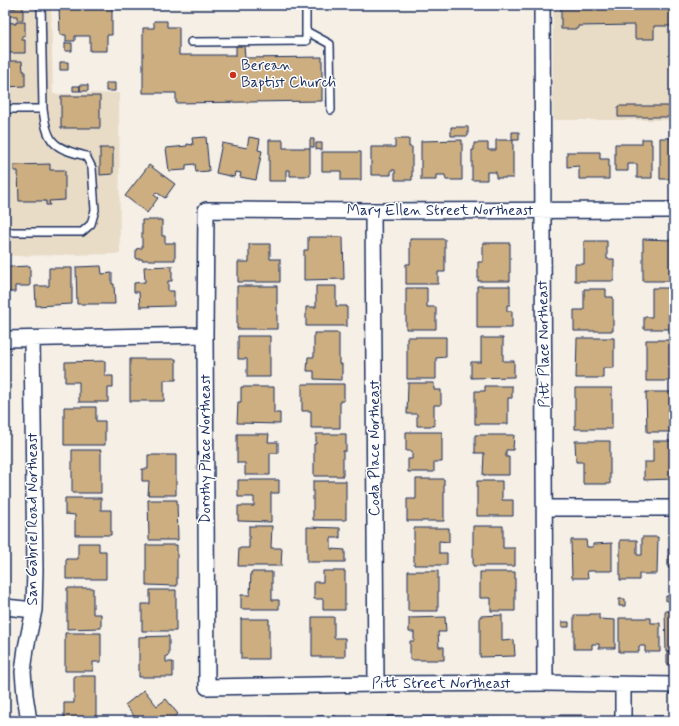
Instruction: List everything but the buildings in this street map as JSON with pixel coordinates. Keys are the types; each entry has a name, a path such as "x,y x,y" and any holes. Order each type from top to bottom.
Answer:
{"street":[{"name":"Pitt Place Northeast","path":"542,5 542,211 546,508 545,683"},
{"name":"Mary Ellen Street Northeast","path":"206,210 674,210"},
{"name":"Dorothy Place Northeast","path":"206,210 205,335 207,687"},
{"name":"Coda Place Northeast","path":"373,211 376,684"},
{"path":"5,339 205,335"},
{"name":"San Gabriel Road Northeast","path":"30,721 25,695 23,672 26,648 34,610 36,570 32,339"},
{"path":"546,508 674,508"},
{"path":"5,607 34,610"},
{"name":"Pitt Street Northeast","path":"207,687 376,684 674,684"},
{"path":"622,685 622,721"}],"lane":[{"path":"5,232 82,232 91,224 95,210 92,168 86,156 59,148 50,139 45,125 43,109 41,5"},
{"path":"191,42 306,41 306,5"},
{"path":"306,31 330,44 331,110"},
{"path":"5,109 43,109"}],"shaded area":[{"path":"5,5 51,5 53,94 119,93 120,254 5,256"},
{"path":"553,5 674,5 674,120 553,120"}],"place":[{"name":"Berean Baptist Church","path":"233,75"}]}
